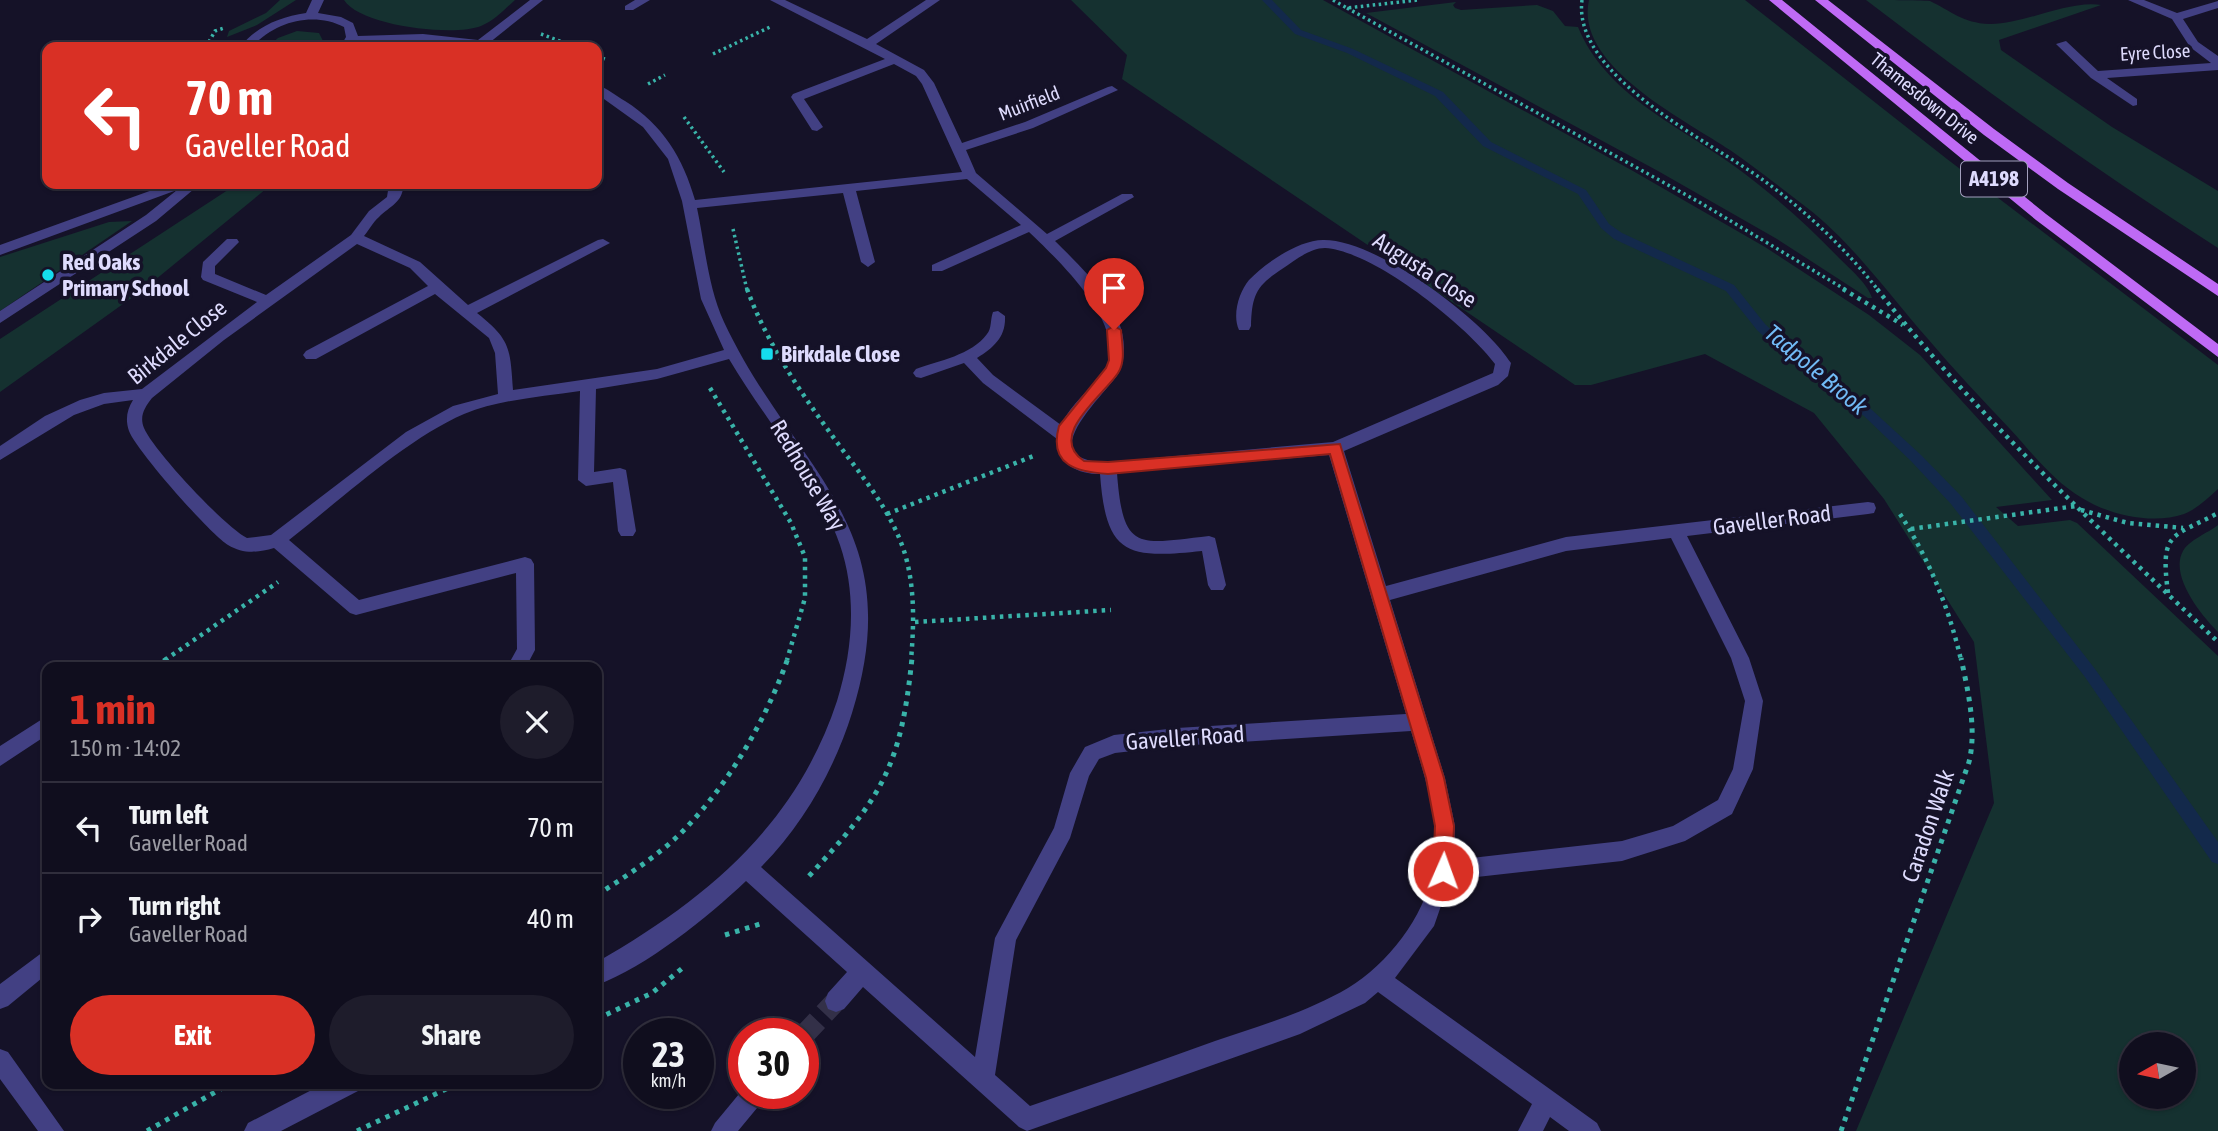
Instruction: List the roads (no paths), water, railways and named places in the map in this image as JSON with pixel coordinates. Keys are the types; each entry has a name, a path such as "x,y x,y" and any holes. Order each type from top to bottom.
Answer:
{"main road":[{"name":"Thamesdown Drive","path":"1775,0 2040,218 2218,352"},
{"name":"Thamesdown Drive","path":"1821,0 2010,147 2218,291"}],"street":[{"path":"310,17 318,0"},
{"path":"483,42 537,0"},
{"path":"629,8 644,0"},
{"path":"747,868 983,1079 1022,1125 1300,1023 1357,995 1394,965 1426,919 1443,871 1445,826 1435,778 1335,448 1108,468 1081,466 1070,457 1064,440 1066,426 1113,370 1116,344 1114,330 1105,311 1074,271 970,175 928,83 920,73 869,44 776,0"},
{"path":"869,44 934,0"},
{"name":"Eyre Close","path":"2134,0 2176,17 2218,4"},
{"path":"249,42 268,29 291,20 329,17 345,22 352,30 349,42"},
{"name":"Eyre Close","path":"2176,17 2182,30 2194,44 2218,64"},
{"path":"378,42 422,39 457,42"},
{"path":"2062,44 2095,75 2133,102"},
{"path":"817,127 797,97 895,59"},
{"name":"Eyre Close","path":"2095,75 2218,64"},
{"name":"Muirfield","path":"959,148 1029,125 1112,90"},
{"name":"Redhouse Way","path":"602,92 649,124 667,144 681,170 703,278 714,316 731,353 807,466 840,524 857,569 861,624 857,664 845,709 826,758 793,816 747,868 701,909 634,954 602,971"},
{"path":"690,205 970,175"},
{"path":"848,188 868,262"},
{"path":"0,250 167,189"},
{"path":"0,318 151,218 187,189"},
{"name":"Birkdale Close","path":"277,540 261,545 244,545 230,538 199,507 137,431 134,418 136,408 146,394 356,238 372,216 392,200 397,189"},
{"path":"1044,241 1127,197"},
{"path":"937,268 1029,227"},
{"path":"356,238 415,265 495,335 503,353 506,397"},
{"path":"232,243 208,265 208,277 268,301"},
{"path":"466,312 603,243"},
{"name":"Augusta Close","path":"1244,326 1244,304 1254,281 1304,249 1332,244 1354,251 1451,308 1486,340 1503,363 1500,376 1493,381 1335,448"},
{"path":"311,355 437,287"},
{"path":"922,373 991,343 998,330 998,316"},
{"path":"519,662 526,650 525,564 356,608 277,540 412,436 459,411 506,397 657,374 731,353"},
{"path":"966,356 988,379 1064,440"},
{"path":"588,384 586,480 620,474 627,531"},
{"path":"0,454 28,433 74,407 109,395 146,394"},
{"path":"1108,468 1114,520 1125,538 1140,546 1151,547 1209,543 1217,585"},
{"name":"Gaveller Road","path":"1380,595 1566,544 1868,509"},
{"name":"Gaveller Road","path":"1443,871 1622,851 1678,834 1725,807 1743,769 1754,701 1740,658 1676,531"},
{"name":"Gaveller Road","path":"983,1079 1006,938 1063,831 1080,773 1092,753 1114,744 1177,737 1418,722"},
{"path":"0,757 42,728"},
{"path":"0,998 42,964"},
{"path":"836,1001 863,971"},
{"path":"1377,978 1589,1131"},
{"path":"0,1060 52,1131"},
{"path":"256,1131 338,1089"},
{"path":"1530,1131 1546,1101"},
{"path":"723,1131 741,1109"}],"waterway":[{"name":"Tadpole Brook","path":"1267,0 1298,32 1350,51 1439,94 1487,144 1582,192 1605,226 1618,236 1730,288 1761,327 1779,344 1868,413 1956,500 2090,673 2218,856"}],"tunnel":[{"path":"819,1019 836,1001"}],"place":[{"name":"Red Oaks Primary School","path":"48,275"},
{"name":"Birkdale Close","path":"767,354"}]}
